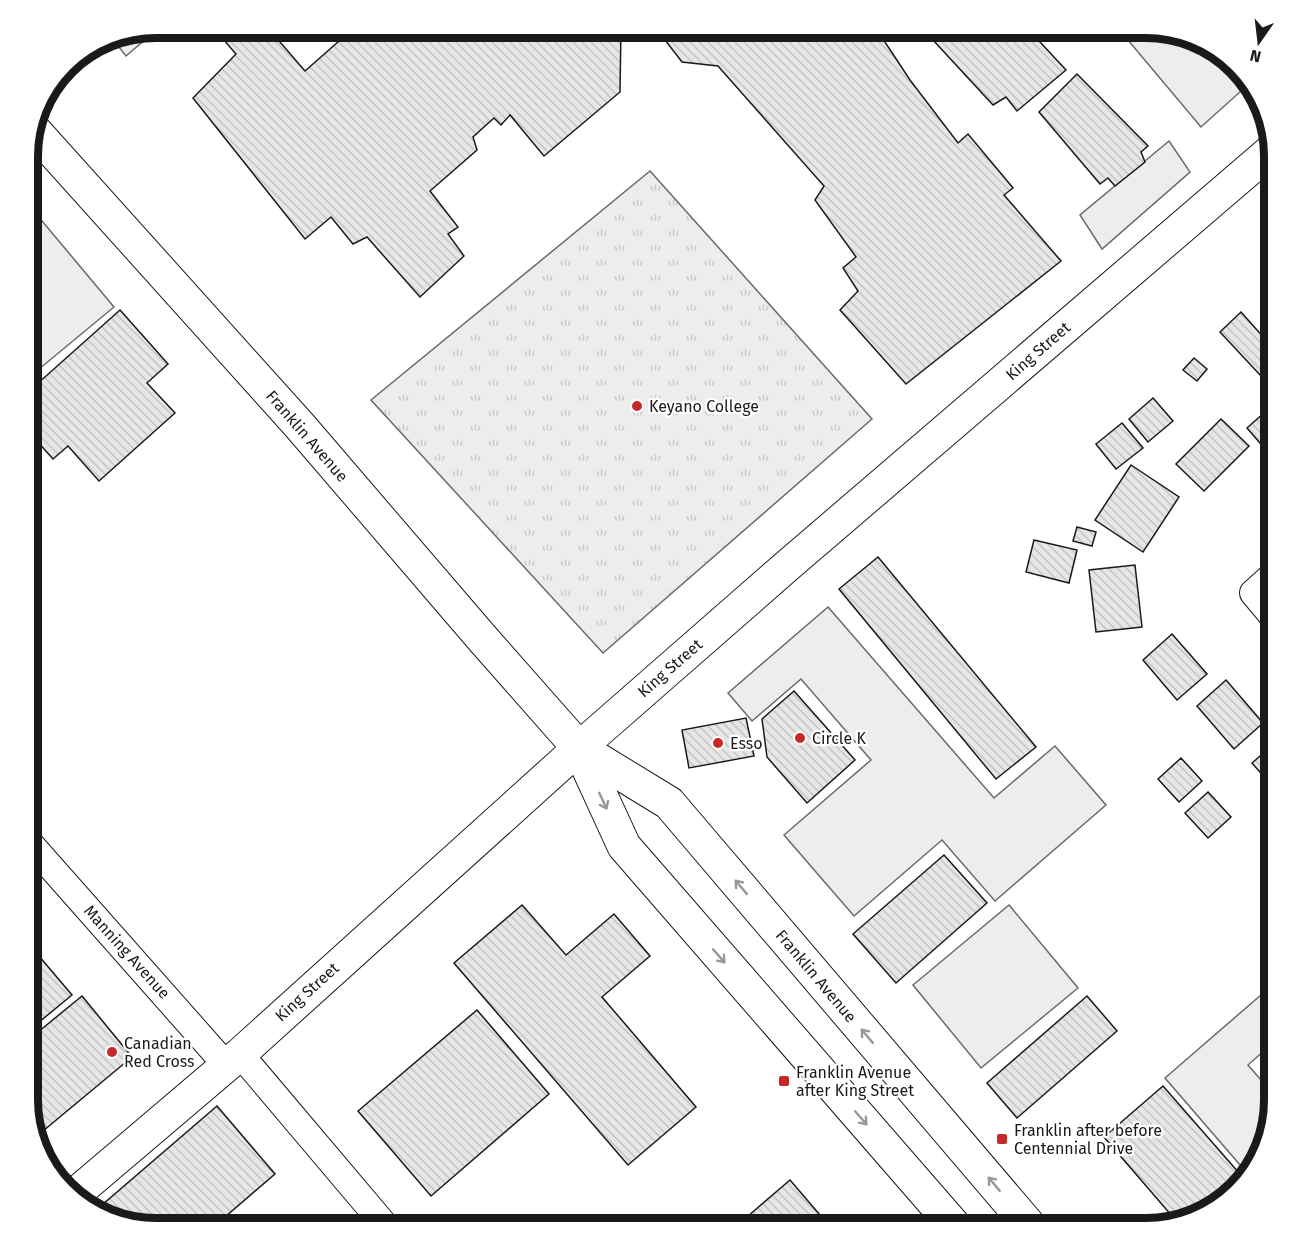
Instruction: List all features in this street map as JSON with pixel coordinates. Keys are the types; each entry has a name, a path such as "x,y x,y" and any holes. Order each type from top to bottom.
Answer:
{"main road":[{"name":"Franklin Avenue","path":"39,140 300,426 489,647 579,748 669,803 1023,1218"},
{"name":"Franklin Avenue","path":"579,748 624,846 947,1218"}],"street":[{"name":"King Street","path":"80,1190 233,1059 579,748 787,566 1264,157"},
{"path":"1264,583 1253,593 1264,606"},
{"name":"Manning Avenue","path":"38,852 233,1059 378,1218"}],"green space":[{"path":"650,171 872,419 603,653 371,400"}],"shaded area":[{"path":"147,38 126,56 117,44"},
{"path":"1126,38 1168,40 1198,50 1223,67 1243,89 1201,127"},
{"path":"1169,141 1190,172 1102,249 1080,215"},
{"path":"38,216 114,307 38,370"},
{"path":"828,607 994,798 1055,746 1106,805 995,901 942,840 854,916 784,835 871,760 801,679 752,721 728,693"},
{"path":"1009,905 1078,988 981,1068 913,985"},
{"path":"1264,992 1264,1051 1248,1065 1264,1083 1264,1100 1257,1138 1243,1168 1165,1078"}],"building":[{"path":"276,38 305,71 342,38 621,38 620,92 544,156 510,115 501,125 494,118 473,137 477,150 430,191 458,227 448,234 464,256 420,297 367,237 353,244 331,217 305,239 193,98 236,54 223,39"},
{"path":"663,38 882,38 910,80 958,143 968,134 1013,188 1004,195 1061,261 906,384 840,310 858,291 843,268 856,257 815,200 824,186 718,66 682,62"},
{"path":"931,38 1036,38 1066,70 1017,111 1006,97 993,105"},
{"path":"1077,74 1148,146 1141,152 1145,162 1115,186 1108,178 1100,184 1039,112"},
{"path":"120,310 168,364 147,383 175,413 99,481 68,446 53,459 38,442 38,383"},
{"path":"1241,312 1264,338 1264,373 1261,376 1220,332"},
{"path":"1194,358 1207,369 1197,381 1183,370"},
{"path":"1153,398 1173,421 1148,442 1129,419"},
{"path":"1264,413 1264,448 1247,428"},
{"path":"1221,419 1249,446 1204,491 1176,464"},
{"path":"1122,423 1143,448 1116,469 1096,444"},
{"path":"1131,465 1179,497 1143,552 1095,520"},
{"path":"1077,527 1096,532 1092,546 1073,541"},
{"path":"1034,540 1077,550 1069,583 1026,572"},
{"path":"878,557 1036,747 996,779 839,589"},
{"path":"1135,565 1142,627 1096,632 1089,570"},
{"path":"1172,634 1207,674 1177,700 1143,660"},
{"path":"1226,680 1263,723 1234,749 1197,706"},
{"name":"Circle K","path":"794,691 855,760 807,803 767,757 762,719"},
{"name":"Esso","path":"746,718 754,756 689,768 682,730"},
{"path":"1264,753 1264,777 1252,763"},
{"path":"1181,758 1202,781 1179,802 1158,779"},
{"path":"1208,792 1231,817 1208,838 1185,813"},
{"path":"944,855 987,903 896,983 853,934"},
{"path":"522,905 566,955 614,914 650,956 602,997 696,1107 628,1165 454,963"},
{"path":"38,955 72,995 38,1023"},
{"path":"82,996 132,1057 43,1131 38,1108 38,1032"},
{"path":"1087,996 1117,1031 1017,1118 987,1083"},
{"path":"477,1010 549,1094 431,1196 358,1111"},
{"path":"1163,1086 1239,1173 1206,1202 1191,1210 1171,1215 1104,1137"},
{"path":"217,1106 275,1174 224,1218 140,1217 102,1205"},
{"path":"790,1180 823,1218 746,1218"}],"place":[{"name":"Keyano College","path":"637,406"},
{"name":"Circle K","path":"800,738"},
{"name":"Esso","path":"718,743"},
{"name":"Canadian Red Cross","path":"112,1052"},
{"name":"Franklin Avenue after King Street","path":"784,1081"},
{"name":"Franklin after before Centennial Drive","path":"1002,1139"}]}
